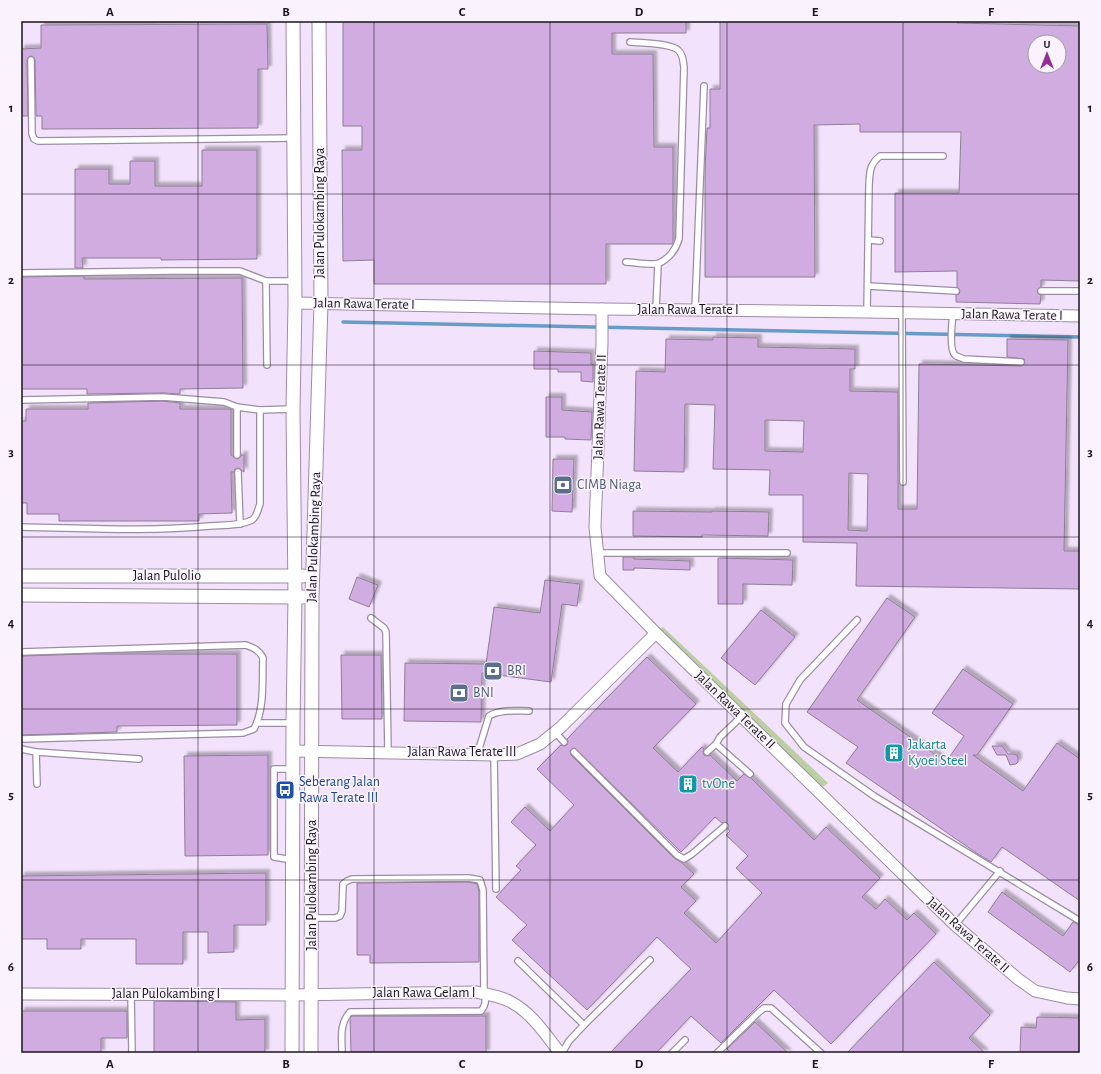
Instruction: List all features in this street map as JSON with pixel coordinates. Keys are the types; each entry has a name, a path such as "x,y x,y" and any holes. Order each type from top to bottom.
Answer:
{"street":[{"name":"Jalan Pulokambing Raya","path":"292,1053 295,598 293,409 295,281 293,21"},
{"name":"Jalan Pulokambing Raya","path":"312,1053 312,576 321,303 320,21"},
{"name":"Jalan Rawa Terate I","path":"295,303 602,315 656,309 695,309 1080,316"},
{"name":"Jalan Rawa Terate II","path":"602,315 595,527 600,576 656,634 956,926 1018,979 1035,991 1067,998 1080,999"},
{"name":"Jalan Pulolio","path":"21,576 312,576"},
{"name":"Jalan Pulolio","path":"21,595 312,598"},
{"name":"Jalan Rawa Terate III","path":"294,751 494,755 517,754 530,750 555,732 656,634"},
{"name":"Jalan Pulokambing I","path":"21,994 131,993 312,995"},
{"name":"Jalan Rawa Gelam I","path":"312,995 484,993 510,1001 530,1016 561,1053"}],"lane":[{"path":"626,262 658,264 677,248 679,239 684,68 683,57 677,49 667,46 630,42"},
{"path":"31,60 32,134 34,139 38,141 294,138"},
{"path":"695,309 704,86"},
{"path":"867,312 870,178 873,162 880,156 943,156"},
{"path":"868,240 880,241"},
{"path":"656,309 658,264"},
{"path":"21,273 240,271 266,281 295,281"},
{"path":"266,281 267,365"},
{"path":"868,286 956,291"},
{"path":"1041,291 1080,291"},
{"path":"902,312 902,482"},
{"path":"953,313 951,329 952,344 953,352 956,356 964,359 1021,362"},
{"path":"21,400 163,397 224,402 237,407 260,410 293,409"},
{"path":"237,407 237,454"},
{"path":"21,527 146,530 240,524 253,519 260,504 260,410"},
{"path":"238,472 240,524"},
{"path":"597,552 787,554"},
{"path":"371,618 384,628 386,632 388,753"},
{"path":"857,620 800,680 786,704 786,723 804,747 874,796 1080,921"},
{"path":"21,652 246,645 255,648 263,658 260,709 257,723 254,729 243,733 21,740"},
{"path":"477,755 489,716 494,712 529,711"},
{"path":"707,752 741,717"},
{"path":"257,723 293,723"},
{"path":"555,732 564,742"},
{"path":"716,744 750,774"},
{"path":"21,749 36,752 139,759"},
{"path":"36,752 37,784"},
{"path":"574,752 677,855 684,859 725,826"},
{"path":"494,755 496,889"},
{"path":"294,769 274,769 274,857 294,860"},
{"path":"956,926 1000,872"},
{"path":"311,918 335,918 340,916 342,911 343,884 352,879 469,878 480,880 483,890 484,993 486,1005 481,1011 350,1012 342,1025 342,1053"},
{"path":"561,1053 569,1041 584,1025 650,960"},
{"path":"518,961 584,1025"},
{"path":"131,993 132,1053"},
{"path":"717,1053 764,1008 771,1008 821,1053"},
{"path":"672,1053 685,1040"}],"green space":[{"path":"663,627 828,783 817,791 656,633"}],"building":[{"path":"343,21 686,21 686,33 612,33 612,54 653,54 654,147 673,147 673,244 606,244 606,284 374,284 374,260 343,261 342,150 362,150 362,126 343,126"},
{"path":"720,21 957,21 957,23 1080,26 1080,281 1041,280 1041,287 1037,291 1041,295 1040,304 956,302 956,295 959,294 960,291 957,287 957,271 895,272 895,193 959,193 961,132 860,132 860,124 814,125 815,277 705,277 705,170 707,128 710,128 710,89 720,89"},
{"path":"267,24 268,69 258,69 258,128 42,129 42,116 36,116 35,60 31,56 27,60 28,116 21,116 21,49 41,48 41,25"},
{"path":"202,150 257,150 257,259 161,260 161,258 82,258 83,268 75,268 75,169 109,169 109,184 130,184 130,161 155,161 155,186 202,186"},
{"path":"84,276 84,279 242,278 243,388 180,389 180,394 87,394 87,389 21,389 21,277"},
{"path":"713,337 758,338 758,347 855,349 855,369 850,369 850,391 898,392 898,509 917,509 919,364 1021,366 1025,363 1024,359 1007,357 1007,339 1068,340 1064,551 1080,551 1080,589 856,586 857,543 803,542 803,495 769,495 770,470 713,469 715,405 685,404 684,472 634,471 636,371 665,372 666,339 713,340","holes":["765,420 804,421 803,452 765,451","849,473 868,474 867,531 848,530"]},
{"path":"534,351 591,353 591,364 593,364 593,382 581,381 581,372 558,372 558,369 534,369"},
{"path":"546,397 562,397 562,410 592,412 591,440 565,439 565,437 546,437"},
{"path":"163,401 180,403 180,409 231,409 231,455 237,459 241,455 244,455 244,472 238,468 235,469 234,472 231,472 232,513 199,514 199,521 59,521 59,514 27,514 27,503 21,503 21,421 26,421 26,409 88,409 88,403"},
{"name":"CIMB Niaga","path":"553,459 574,459 572,512 552,511"},
{"path":"633,511 769,512 768,536 633,536"},
{"path":"623,557 634,557 634,559 690,561 690,570 634,568 634,570 623,570"},
{"path":"718,558 793,560 792,585 743,584 743,604 718,604"},
{"path":"357,577 378,585 369,607 349,599"},
{"path":"545,580 580,584 577,606 562,604 551,682 482,673 481,722 404,721 405,663 486,664 494,607 540,613"},
{"name":"Jakarta Kyoei Steel","path":"887,598 915,617 857,700 946,762 964,736 932,713 963,669 1013,704 977,755 973,755 1023,791 1057,743 1080,759 1080,901 1002,847 991,862 846,763 858,747 807,712"},
{"path":"761,610 795,637 755,685 721,658"},
{"path":"85,654 237,654 237,725 117,726 117,732 21,735 21,656"},
{"path":"341,655 381,655 382,719 342,719"},
{"path":"647,657 696,704 653,748 678,772 702,747 704,749 704,755 710,755 737,781 744,774 751,778 814,840 826,827 880,878 862,897 876,909 885,899 907,920 914,913 936,934 831,1044 774,990 721,1043 691,1016 656,1053 610,1053 691,969 657,937 587,1010 512,940 527,925 496,897 521,870 516,866 536,845 511,822 525,807 550,831 574,805 537,769 561,745 567,745 567,739","holes":["575,748 681,852 715,817 722,823 725,822 728,824 728,829 730,831 726,835 748,856 736,868 762,893 716,943 684,913 696,901 681,887 694,874 681,862 674,858 571,755 570,751"]},
{"path":"992,746 1002,746 1008,754 1017,755 1018,762 1010,765 1006,755 997,755"},
{"path":"268,755 268,855 185,856 184,756"},
{"path":"266,873 266,925 234,925 234,952 208,953 208,932 183,932 183,964 136,964 136,939 81,939 81,949 47,949 47,939 21,939 21,876"},
{"path":"469,882 477,884 479,891 479,962 370,963 370,955 357,955 357,883"},
{"path":"1002,892 1063,936 1073,922 1080,925 1080,959 1070,972 988,912"},
{"path":"934,962 990,1015 969,1038 985,1053 847,1053"},
{"path":"154,1001 236,1002 236,1020 265,1019 265,1053 154,1053"},
{"path":"21,1011 127,1011 127,1038 101,1038 101,1053 21,1053"},
{"path":"352,1016 486,1016 486,1053 351,1053 350,1018"},
{"path":"1037,1017 1080,1018 1080,1053 1020,1053 1021,1027 1036,1028"},
{"path":"755,1022 788,1053 731,1053 727,1049"}],"waterway":[{"path":"343,322 1080,337"}],"place":[{"name":"CIMB Niaga","path":"563,485"},
{"name":"BRI","path":"493,671"},
{"name":"BNI","path":"459,693"},
{"name":"Jakarta Kyoei Steel","path":"894,753"},
{"name":"tvOne","path":"688,784"},
{"name":"Seberang Jalan Rawa Terate III","path":"285,790"}]}
